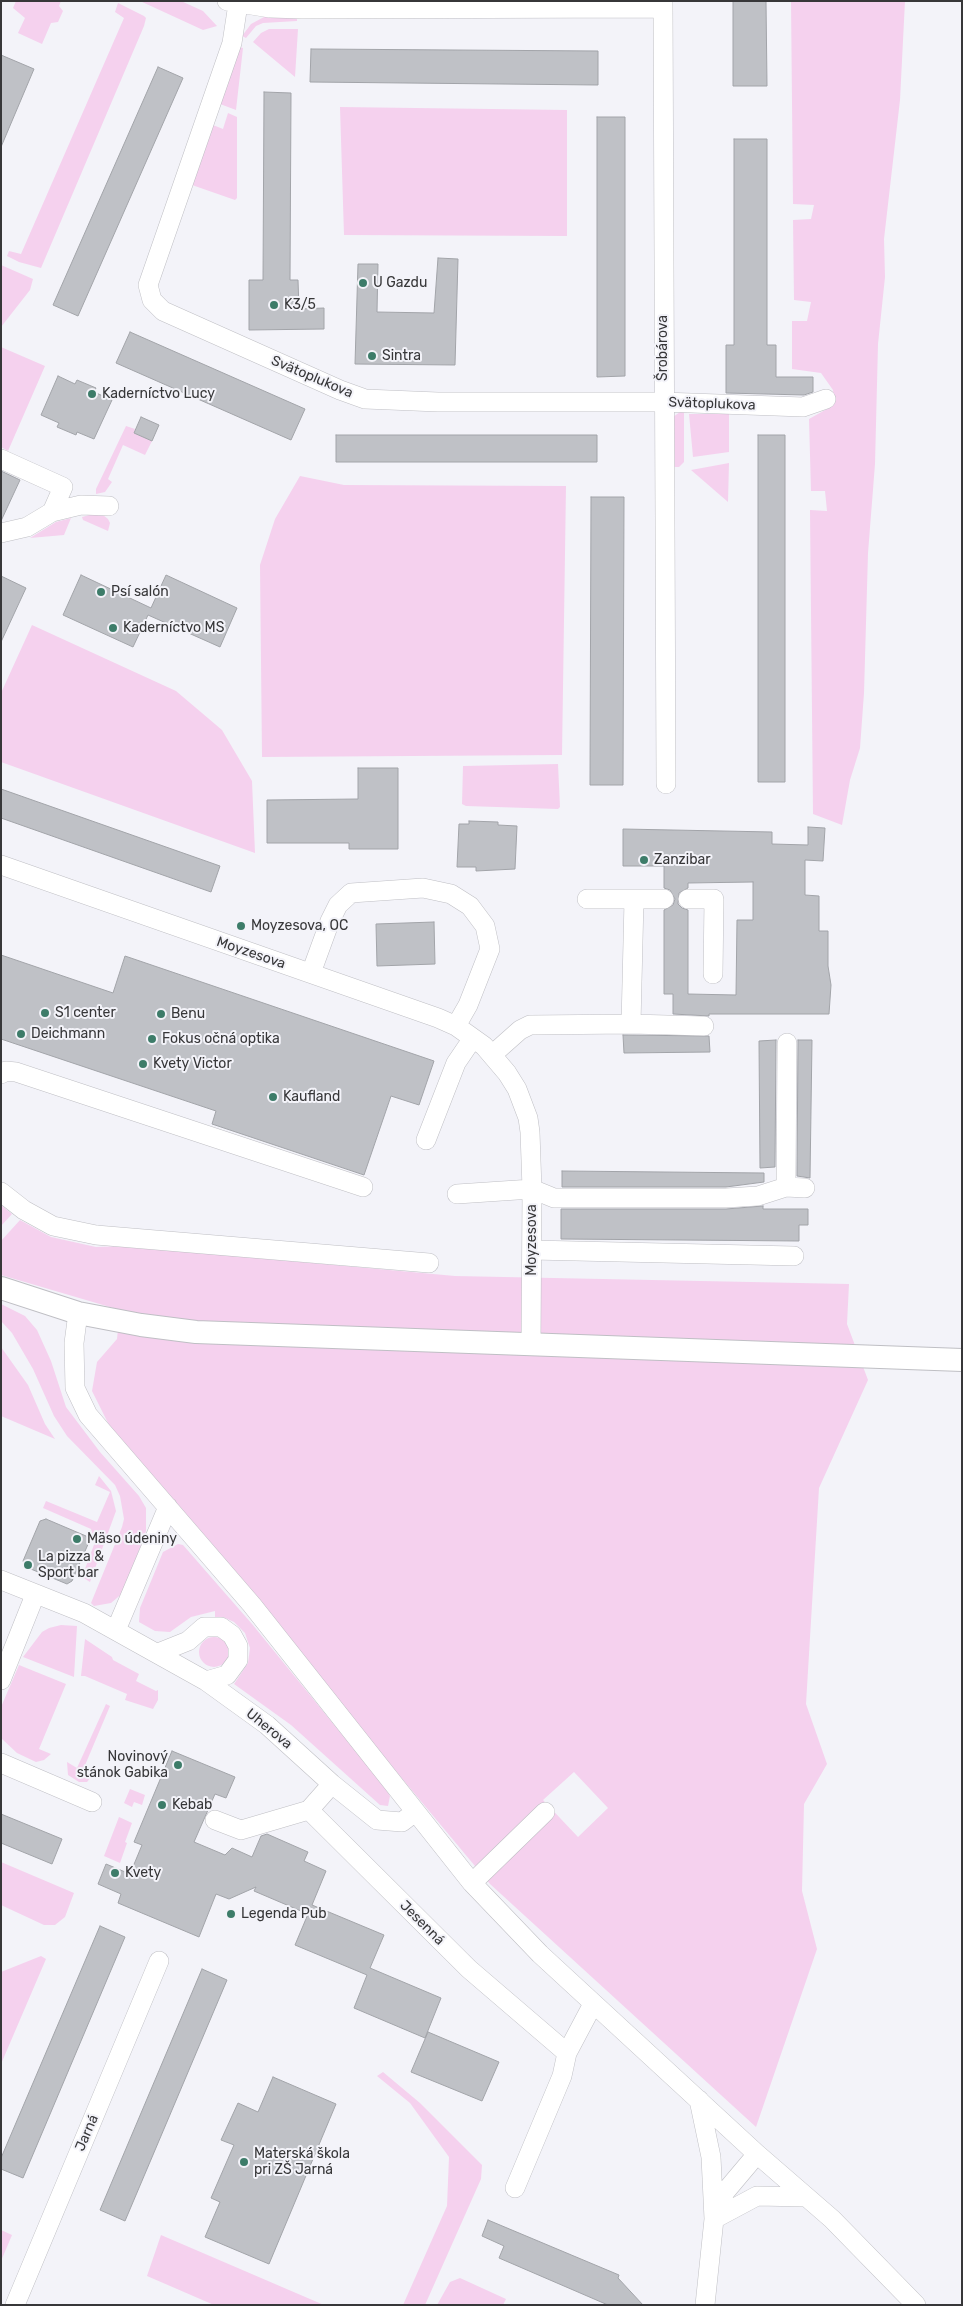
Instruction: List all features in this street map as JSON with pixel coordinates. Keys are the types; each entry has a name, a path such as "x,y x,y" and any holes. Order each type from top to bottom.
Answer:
{"main road":[{"path":"1,1288 78,1313 134,1324 196,1332 962,1360"}],"street":[{"path":"232,2 270,8 302,9 663,4"},
{"name":"Svätoplukova","path":"232,2 232,42 148,285 152,300 163,311 332,387 365,399 438,402 663,402 803,407 826,399"},
{"name":"Šrobárova","path":"663,4 663,402 666,488 666,784"},
{"path":"1,459 63,487 52,512"},
{"path":"1,533 27,528 52,512 81,505 108,506"},
{"name":"Moyzesova","path":"1,865 412,1008 456,1026 493,1054 517,1089 528,1118 532,1148 531,1345"},
{"path":"311,973 330,921 338,905 351,893 423,888 452,894 470,906 486,926 490,949 468,1005 456,1026"},
{"path":"587,899 664,900"},
{"path":"688,899 714,899 712,974"},
{"path":"631,1024 634,900"},
{"path":"493,1054 520,1030 530,1025 631,1024 704,1026"},
{"path":"426,1140 456,1063 474,1038"},
{"path":"786,1187 787,1043"},
{"path":"1,1074 6,1071 16,1072 363,1187"},
{"path":"456,1194 532,1189 554,1198 726,1198 758,1196 786,1187 805,1188"},
{"path":"1,1192 24,1210 52,1226 96,1235 429,1263"},
{"path":"532,1250 794,1256"},
{"path":"78,1313 74,1343 74,1388 88,1415 252,1605 472,1883 540,1954 593,2004 805,2197 832,2218 916,2305"},
{"path":"116,1630 168,1507"},
{"name":"Uherova","path":"1,1580 84,1613 206,1681 267,1725 332,1784 377,1820 402,1822 415,1812"},
{"path":"1,1680 35,1595"},
{"path":"158,1653 188,1641 204,1627 220,1627 232,1635 238,1646 238,1660 227,1675 206,1681"},
{"path":"1,1764 92,1802"},
{"path":"215,1820 241,1830 309,1810 332,1784"},
{"name":"Jesenná","path":"309,1810 469,1970 567,2053"},
{"path":"472,1883 545,1812"},
{"name":"Jarná","path":"15,2305 159,1960"},
{"path":"515,2188 562,2076 567,2053 593,2004"},
{"path":"699,2100 711,2156 714,2219 705,2305"},
{"path":"714,2219 725,2192 757,2154"},
{"path":"714,2219 757,2196 805,2197"}],"shaded area":[{"path":"16,1 61,1 59,6 63,11 58,22 51,23 42,44 18,33 25,18 13,8"},
{"path":"140,1 181,1 203,11 217,26 203,30"},
{"path":"791,1 905,1 900,100 884,239 885,277 878,344 875,464 868,553 864,693 860,748 850,780 842,825 813,814 810,510 827,511 825,491 811,491 809,419 834,405 833,390 821,373 792,369 792,321 807,321 811,302 794,300 793,220 811,219 814,205 793,204"},
{"path":"118,3 144,16 146,18 144,26 41,268 19,262 7,256 9,251 21,254 124,18 115,12"},
{"path":"264,17 297,17 297,21 263,23 256,26 246,38 242,36 251,24"},
{"path":"269,29 298,29 295,77 253,42 261,33"},
{"path":"240,47 243,48 236,110 220,104"},
{"path":"340,107 567,110 567,236 344,235"},
{"path":"228,113 237,117 237,198 235,200 192,185 213,125 223,129"},
{"path":"1,265 33,279 30,290 1,327"},
{"path":"1,347 45,366 8,451 1,447"},
{"path":"680,412 684,412 684,462 679,467 670,467 673,417"},
{"path":"689,414 729,414 729,452 693,457"},
{"path":"126,426 135,429 134,433 152,441 145,455 123,445 108,479 112,482 105,492 96,494 96,489"},
{"path":"729,463 728,502 691,470"},
{"path":"300,476 344,485 566,486 562,755 262,757 260,565 275,519"},
{"path":"97,513 108,519 110,523 108,531 83,520 82,517"},
{"path":"71,518 64,535 30,538 56,522"},
{"path":"32,625 176,691 222,730 252,781 255,853 1,762 1,693"},
{"path":"558,764 560,807 558,809 466,806 462,804 463,766"},
{"path":"1,1205 12,1214 1,1226"},
{"path":"20,1220 51,1237 96,1247 126,1246 455,1276 849,1284 847,1324 868,1380 819,1488 806,1704 827,1764 804,1804 802,1891 817,1949 756,2127 490,1884 112,1431 92,1391 97,1362 117,1339 120,1310 1,1275 1,1241","holes":["574,1772 608,1808 578,1837 543,1800"]},
{"path":"1,1304 25,1316 37,1330 51,1361 66,1407 100,1452 139,1496 146,1508 146,1531 124,1592 111,1603 94,1606 91,1603 122,1527 124,1519 120,1496 115,1485 67,1436 54,1416 33,1369 12,1333 1,1321"},
{"path":"1,1347 28,1385 45,1424 55,1439 1,1416"},
{"path":"99,1476 111,1491 116,1511 90,1582 82,1577 95,1542 91,1529 43,1508 46,1501 97,1522 110,1492 95,1485"},
{"path":"178,1544 183,1545 252,1624 384,1786 390,1796 388,1806 380,1805 291,1725 234,1684 248,1663 250,1648 245,1633 234,1622 223,1617 215,1617 215,1611 191,1617 170,1632 155,1631 139,1622 140,1608 163,1552"},
{"path":"61,1625 77,1626 74,1677 23,1657 42,1632"},
{"path":"214,1637 220,1638 228,1646 228,1658 220,1666 214,1667 208,1666 200,1658 199,1652 200,1646 208,1638"},
{"path":"85,1639 112,1657 113,1660 139,1674 136,1681 156,1691 158,1690 158,1700 153,1709 125,1700 127,1694 81,1676"},
{"path":"19,1665 66,1684 39,1749 51,1754 44,1760 36,1762 17,1753 1,1738 1,1707"},
{"path":"106,1704 110,1706 83,1770 93,1775 87,1782 79,1782 68,1775 67,1762 77,1768"},
{"path":"130,1789 145,1795 142,1805 134,1802 132,1807 124,1803"},
{"path":"119,1817 132,1823 120,1863 104,1856"},
{"path":"1,1862 74,1893 65,1917 55,1925 44,1925 1,1905"},
{"path":"41,1956 46,1959 1,2064 1,1972"},
{"path":"383,2072 420,2103 482,2165 481,2179 425,2305 403,2305 447,2206 449,2157 410,2103 377,2076"},
{"path":"1,2230 12,2235 1,2261"},
{"path":"161,2235 324,2305 214,2305 147,2276"},
{"path":"460,2278 506,2299 503,2305 437,2305 450,2282"}],"building":[{"path":"733,1 766,1 767,86 733,86"},
{"path":"311,49 598,51 598,85 310,82"},
{"path":"1,55 34,69 1,147"},
{"path":"158,67 183,78 78,316 53,305"},
{"path":"264,92 291,93 290,280 298,280 299,309 324,308 324,329 249,330 249,280 263,280"},
{"path":"597,117 625,117 625,376 597,377"},
{"path":"734,139 767,139 767,345 776,345 776,377 813,377 813,392 804,395 726,393 726,345 734,345"},
{"path":"438,258 458,259 455,365 355,364 358,264 378,264 377,312 434,313"},
{"path":"130,332 305,409 291,440 116,363"},
{"path":"58,376 75,384 77,380 96,388 94,392 112,400 94,439 77,432 76,435 57,427 59,423 41,415"},
{"path":"141,417 159,425 152,441 134,433"},
{"path":"336,435 597,435 597,462 336,462"},
{"path":"758,435 785,435 785,782 758,782"},
{"path":"1,471 20,480 1,521"},
{"path":"591,497 624,497 623,785 590,785"},
{"path":"81,575 151,608 166,575 237,608 220,647 148,615 133,647 63,615"},
{"path":"1,576 26,588 1,642"},
{"path":"358,768 398,768 398,849 349,849 349,843 267,843 267,800 358,799"},
{"path":"1,789 220,866 211,892 1,818"},
{"path":"469,821 498,822 498,825 517,826 515,869 476,871 476,867 457,867 459,824 469,824"},
{"path":"808,827 825,828 823,861 805,860 805,895 819,896 819,931 828,931 828,966 831,985 829,1014 709,1014 709,1016 673,1014 673,994 664,994 664,910 673,905 675,899 670,890 664,888 664,866 623,866 623,829 772,832 772,844 808,845","holes":["753,882 753,920 737,920 736,995 688,994 688,910 678,904 679,893 688,888 688,883"]},
{"path":"434,922 435,964 377,966 376,924"},
{"path":"1,955 113,993 125,956 434,1061 419,1105 391,1096 364,1175 212,1124 216,1111 1,1039"},
{"path":"623,1035 709,1036 710,1052 624,1053"},
{"path":"776,1040 775,1167 760,1168 759,1041"},
{"path":"798,1040 812,1040 810,1178 797,1176"},
{"path":"562,1171 764,1173 764,1182 726,1187 562,1187"},
{"path":"763,1206 763,1209 808,1209 808,1225 799,1225 799,1241 561,1239 561,1209 726,1209"},
{"path":"46,1519 86,1536 89,1542 72,1581 67,1584 26,1567 23,1561 40,1521"},
{"path":"172,1751 235,1777 226,1798 215,1794 194,1842 225,1855 232,1848 252,1857 261,1836 267,1834 308,1852 304,1861 326,1871 312,1905 384,1935 370,1968 441,1998 425,2038 354,2008 367,1975 295,1945 308,1914 254,1891 256,1887 229,1899 216,1894 199,1937 118,1903 121,1894 98,1884 106,1864 130,1874 142,1845 134,1842"},
{"path":"1,1814 62,1839 52,1864 1,1843"},
{"path":"100,1926 125,1937 23,2178 1,2169 1,2158"},
{"path":"202,1969 227,1980 125,2221 100,2210"},
{"path":"428,2032 499,2062 482,2101 411,2072"},
{"path":"273,2077 336,2104 269,2264 205,2237 220,2202 211,2198 234,2145 221,2140 238,2103 258,2112"},
{"path":"488,2220 619,2275 618,2278 643,2305 608,2305 499,2258 504,2246 482,2236"}],"place":[{"name":"U Gazdu","path":"363,283"},
{"name":"K3/5","path":"274,305"},
{"name":"Sintra","path":"372,356"},
{"name":"Kaderníctvo Lucy","path":"92,394"},
{"name":"Psí salón","path":"101,592"},
{"name":"Kaderníctvo MS","path":"113,628"},
{"name":"Zanzibar","path":"644,860"},
{"name":"Moyzesova, OC","path":"241,926"},
{"name":"S1 center","path":"45,1013"},
{"name":"Benu","path":"161,1014"},
{"name":"Deichmann","path":"21,1034"},
{"name":"Fokus očná optika","path":"152,1039"},
{"name":"Kvety Victor","path":"143,1064"},
{"name":"Kaufland","path":"273,1097"},
{"name":"Mäso údeniny","path":"77,1539"},
{"name":"La pizza & Sport bar","path":"28,1565"},
{"name":"Novinový stánok Gabika","path":"178,1765"},
{"name":"Kebab","path":"162,1805"},
{"name":"Kvety","path":"115,1873"},
{"name":"Legenda Pub","path":"231,1914"},
{"name":"Materská škola pri ZŠ Jarná","path":"244,2162"}]}
